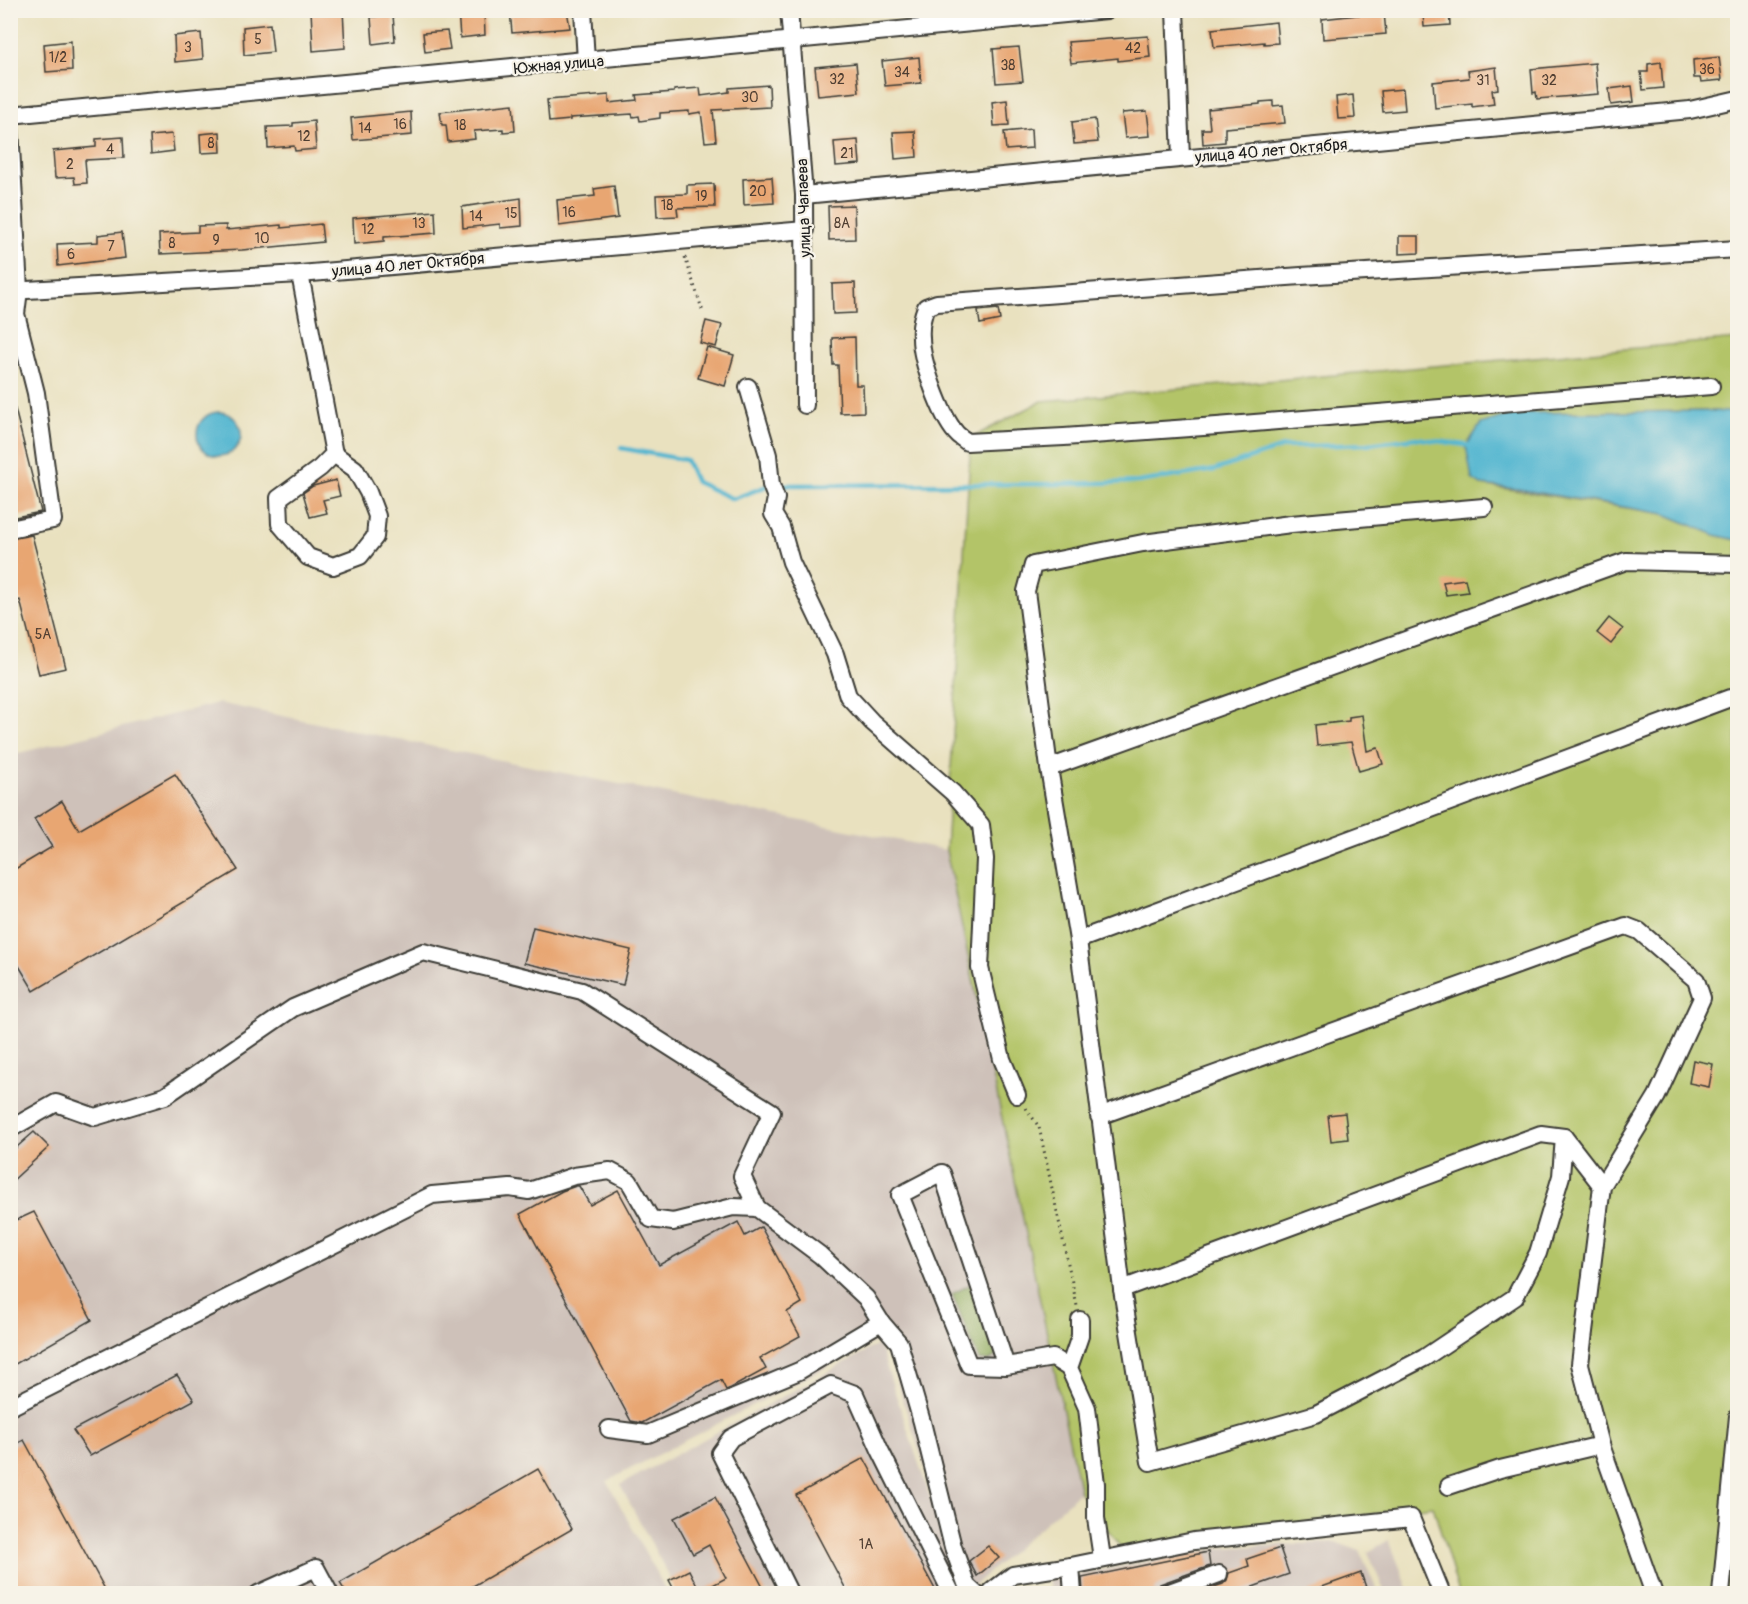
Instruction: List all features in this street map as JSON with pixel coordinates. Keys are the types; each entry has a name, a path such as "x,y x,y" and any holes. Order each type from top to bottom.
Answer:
{"street":[{"path":"583,10 586,61"},
{"name":"улица Чапаева","path":"789,10 804,195 805,405"},
{"name":"Южная улица","path":"10,116 1107,10"},
{"path":"1175,10 1181,158"},
{"name":"улица 40 лет Октября","path":"804,195 1690,110 1737,99"},
{"path":"10,128 16,314 36,393 53,520 10,529"},
{"name":"улица 40 лет Октября","path":"15,291 300,274 805,230"},
{"path":"1711,386 1193,428 967,442 956,434 939,402 920,341 921,320 926,306 948,302 1289,277 1737,249"},
{"path":"300,274 334,454 355,469 368,492 377,516 375,537 360,556 333,566 308,557 280,524 279,498 321,468 334,454"},
{"path":"748,387 768,454 771,484 776,498 773,514 781,527 791,562 835,654 848,696 872,722 952,793 981,825 985,859 980,968 1002,1059 1017,1095"},
{"path":"1484,507 1291,524 1155,541 1033,565 1026,591 1049,768 1078,940 1122,1289 1150,1462 1316,1414 1424,1359 1515,1297 1538,1253 1561,1176 1564,1137"},
{"path":"1049,768 1626,561 1737,564"},
{"path":"1078,940 1730,698 1737,698"},
{"path":"1099,1116 1626,926 1639,931 1696,980 1702,998 1657,1096 1602,1186 1580,1364 1601,1445 1654,1593"},
{"path":"10,1129 56,1103 95,1117 165,1096 293,1008 423,952 582,991 772,1112 741,1176 757,1209 820,1255 866,1298 881,1322 899,1343 922,1422 953,1547 968,1586 976,1593"},
{"path":"1122,1289 1541,1134 1564,1137 1602,1186"},
{"path":"10,1407 432,1195 510,1188 529,1191 574,1176 610,1171 628,1181 651,1219 673,1222 734,1207 757,1209"},
{"path":"1006,1366 942,1173 900,1195 969,1365 1006,1366 1053,1358 1070,1368 1088,1408 1096,1484 1096,1518 1102,1558"},
{"path":"1070,1368 1080,1336 1080,1320"},
{"path":"609,1429 648,1434 799,1371 881,1322"},
{"path":"790,1593 720,1453 731,1438 831,1385 855,1394 880,1450 952,1593"},
{"path":"1721,1593 1737,1416"},
{"path":"1449,1485 1500,1468 1601,1445"},
{"path":"992,1593 1013,1575 1071,1566 1194,1541 1411,1518 1442,1593"},
{"path":"1071,1566 1073,1593"},
{"path":"258,1593 316,1568 330,1593"},
{"path":"1164,1593 1219,1574"}],"path":[{"path":"679,240 703,312"},
{"path":"1017,1095 1039,1127 1080,1320"}],"shaded area":[{"path":"218,703 946,850 1080,1492 965,1593 883,1338 607,1481 667,1593 11,1594 11,755"},
{"path":"879,1344 962,1593 678,1593 620,1485"},
{"path":"1389,1540 1410,1593 1385,1593 1368,1552"},
{"path":"1335,1542 1360,1551 1378,1593 1052,1594 1047,1580 1219,1548"}],"green space":[{"path":"1737,339 1737,413 1714,411 1516,413 1481,485 1665,514 1715,535 1737,540 1737,1593 1459,1593 1433,1506 1121,1548 1080,1492 946,850 971,438 1042,401"},
{"path":"973,1283 996,1356 988,1361 979,1360 952,1294"}],"water":[{"path":"1714,411 1737,413 1737,540 1715,535 1665,514 1518,489 1481,485 1472,479 1466,446 1481,424 1516,413"},
{"path":"219,412 235,418 241,434 235,450 219,456 203,450 197,434 203,418"}],"building":[{"path":"311,10 343,10 345,48 313,51"},
{"path":"458,10 484,10 485,35 460,38"},
{"path":"510,10 567,10 570,28 512,33"},
{"path":"1449,10 1450,25 1424,27 1423,12"},
{"path":"1384,12 1386,34 1323,39 1322,19"},
{"path":"393,15 395,41 373,44 371,17"},
{"path":"1276,22 1278,43 1264,44 1264,42 1214,47 1212,29"},
{"path":"270,24 273,52 244,55 243,27"},
{"path":"447,31 450,49 425,52 423,33"},
{"path":"201,33 203,59 175,62 174,36"},
{"path":"1148,36 1150,57 1071,63 1068,42"},
{"path":"71,41 72,70 46,72 44,44"},
{"path":"1019,47 1023,81 996,83 993,49"},
{"path":"919,57 921,83 885,86 882,61"},
{"path":"1719,57 1722,80 1701,82 1700,78 1694,78 1693,60"},
{"path":"1661,62 1663,88 1643,90 1641,72 1648,72 1648,64"},
{"path":"856,63 859,92 818,96 815,67"},
{"path":"1595,63 1598,94 1537,99 1536,92 1533,93 1531,69"},
{"path":"1496,67 1498,89 1492,90 1494,104 1435,108 1433,82 1469,78 1468,71"},
{"path":"769,85 770,107 713,110 716,141 705,142 701,112 660,113 660,118 640,121 639,116 633,117 632,114 570,118 570,120 549,122 547,100 609,95 609,103 637,100 636,95 674,92 674,90 700,88 701,96 729,92 729,88"},
{"path":"1632,86 1634,102 1611,105 1609,89"},
{"path":"1403,89 1405,110 1383,112 1381,91"},
{"path":"1353,95 1355,118 1338,119 1336,97"},
{"path":"1007,100 1009,125 994,126 992,102"},
{"path":"1273,101 1273,106 1283,105 1285,123 1225,128 1225,142 1203,144 1202,129 1210,129 1208,109"},
{"path":"513,104 515,131 503,132 503,129 474,131 475,139 448,142 446,125 442,125 440,112"},
{"path":"1147,111 1150,136 1125,138 1122,113"},
{"path":"411,112 412,135 353,140 351,118"},
{"path":"1095,119 1098,142 1074,144 1072,122"},
{"path":"314,121 316,149 295,151 294,146 268,148 267,127 293,126 293,123"},
{"path":"1031,129 1032,148 1006,150 1004,132"},
{"path":"915,131 917,157 895,159 893,132"},
{"path":"220,132 221,152 201,153 200,134"},
{"path":"172,134 174,151 151,154 150,136"},
{"path":"123,137 124,158 85,160 87,183 75,184 74,177 55,178 53,151 96,147 96,139"},
{"path":"858,140 860,164 836,166 834,142"},
{"path":"772,177 774,203 744,205 743,179"},
{"path":"714,184 715,207 677,208 678,216 657,217 656,195 687,194 687,185"},
{"path":"614,186 618,218 559,226 557,200 595,196 594,189"},
{"path":"521,198 522,226 500,228 500,224 463,228 462,207"},
{"path":"854,205 855,239 829,240 828,206"},
{"path":"435,211 436,233 384,237 384,241 354,244 353,218"},
{"path":"321,224 323,242 242,250 160,254 159,234 198,232 198,226 226,225 226,230"},
{"path":"122,232 125,258 58,266 57,244 98,242 98,235"},
{"path":"1399,236 1419,236 1419,253 1399,254"},
{"path":"855,283 856,313 833,314 832,284"},
{"path":"998,309 1000,320 980,324 978,311"},
{"path":"706,321 722,325 716,347 700,343"},
{"path":"855,337 856,385 863,385 864,412 840,413 838,365 833,365 832,338"},
{"path":"707,347 734,355 725,386 698,378"},
{"path":"15,409 41,512 10,518 10,410"},
{"path":"336,480 340,496 323,500 327,513 310,517 303,493 313,486"},
{"path":"32,535 66,668 39,674 20,600 10,602 10,539"},
{"path":"1465,579 1468,592 1446,595 1443,582"},
{"path":"1609,618 1623,629 1611,644 1597,633"},
{"path":"1362,715 1367,751 1378,748 1383,764 1359,771 1351,742 1317,746 1315,725 1349,721 1349,717"},
{"path":"175,774 238,870 34,991 10,951 10,872 52,847 34,819 62,801 79,830"},
{"path":"533,927 631,950 623,985 524,963"},
{"path":"1693,1060 1713,1064 1709,1087 1689,1083"},
{"path":"1345,1113 1348,1139 1331,1141 1328,1115"},
{"path":"34,1132 49,1147 10,1183 10,1153"},
{"path":"579,1186 590,1205 618,1190 659,1265 738,1222 745,1236 761,1227 802,1303 787,1312 800,1336 760,1358 766,1369 731,1388 726,1390 721,1380 642,1423 631,1421 520,1214"},
{"path":"34,1212 92,1320 10,1367 10,1223"},
{"path":"177,1375 194,1400 90,1456 73,1430"},
{"path":"24,1440 107,1593 10,1593 10,1447"},
{"path":"864,1458 937,1593 848,1593 796,1495"},
{"path":"538,1469 572,1529 461,1593 346,1593 340,1583"},
{"path":"715,1497 766,1593 676,1593 669,1580 689,1570 700,1592 726,1578 709,1545 693,1554 674,1518"},
{"path":"988,1546 999,1558 977,1576 969,1561"},
{"path":"1280,1548 1289,1574 1236,1593 1196,1593 1223,1584 1229,1573 1249,1566 1247,1559"},
{"path":"1208,1552 1210,1566 1160,1584 1154,1593 1083,1593 1082,1578"},
{"path":"1361,1573 1368,1593 1308,1593 1308,1592"}],"waterway":[{"path":"775,485 1138,482 1215,470 1283,447 1368,444 1416,438 1472,446"},
{"path":"621,448 686,460 696,482 733,499 767,486"}]}
